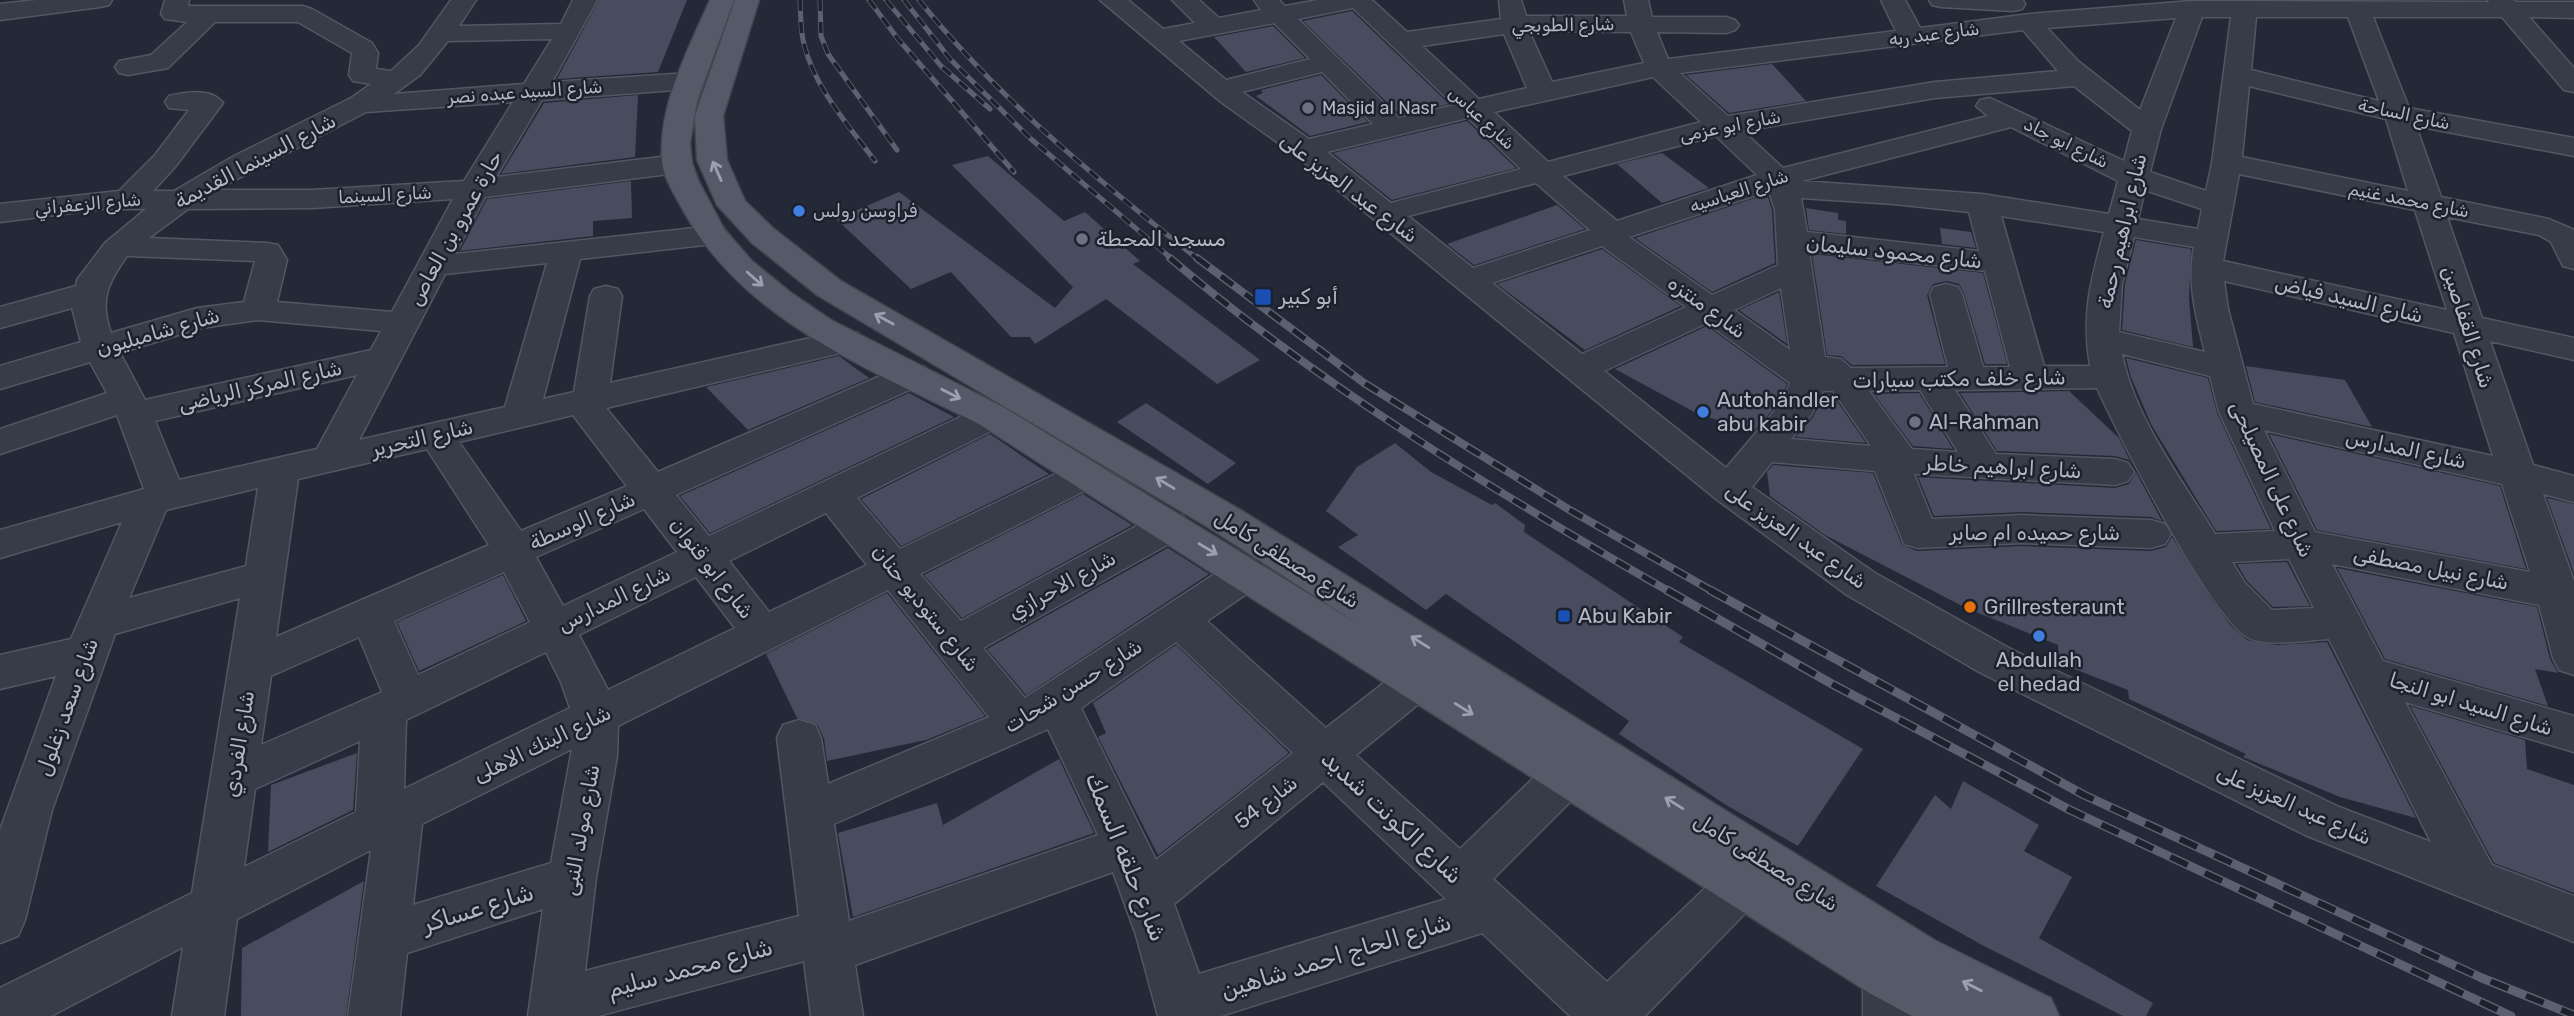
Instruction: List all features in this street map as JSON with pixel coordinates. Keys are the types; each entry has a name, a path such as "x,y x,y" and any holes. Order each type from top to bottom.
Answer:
{"main road":[{"name":"شارع مصطفى كامل","path":"722,0 689,81 679,122 677,164 695,208 726,253 775,297 846,341 992,416 1418,680 1741,885 1889,997 1964,1016"},
{"name":"شارع مصطفى كامل","path":"747,0 709,116 712,160 732,205 763,236 829,288 1225,519 1918,958 2033,1016"}],"street":[{"path":"0,12 100,0"},
{"path":"177,0 174,15 308,7 308,16 363,48 365,53 362,75 397,80"},
{"name":"شارع السينما القديمة","path":"89,293 96,277 120,246 176,201 360,104 397,80 428,51 464,0"},
{"name":"حارة عمرو بن العاص","path":"330,459 474,190 570,31 585,0"},
{"name":"شارع عبد العزيز على","path":"1112,0 1223,89 1233,101 1305,149 1729,490 1861,584 1994,660 2322,821 2574,919"},
{"path":"1184,0 1214,27"},
{"path":"1160,37 1214,27 1272,7 1357,0"},
{"name":"شارع عباس","path":"1357,0 1608,233"},
{"path":"1893,0 1912,37"},
{"path":"1941,0 2018,12 2082,77 2147,129"},
{"name":"شارع عبد ربه","path":"1305,149 1543,92 1659,68 1912,37 2018,12 2138,6 2192,9 2244,4 2504,5 2574,10"},
{"name":"شارع على المصيلحى","path":"2244,4 2227,163 2209,254 2211,309 2225,368 2237,412 2301,544 2476,882"},
{"name":"شارع القفاصين","path":"2356,4 2398,114 2516,474 2566,594 2574,658"},
{"path":"2504,5 2574,84"},
{"path":"38,31 55,6"},
{"path":"1272,7 1393,128"},
{"name":"شارع ابراهيم رحمة","path":"2192,9 2147,129 2102,308 2102,339 2109,377 2139,440 2231,594 2262,626 2343,623"},
{"path":"1512,12 1543,92"},
{"name":"شارع الطوبجي","path":"1400,41 1512,12 1554,22 1639,12 1726,25"},
{"path":"1639,12 1659,68 1780,183 1790,210 1792,255 1820,368 1896,462"},
{"path":"128,67 159,62 205,15"},
{"path":"439,34 570,31"},
{"path":"1223,89 1327,63"},
{"name":"شارع الساحة","path":"2235,74 2398,114 2574,147"},
{"name":"شارع ابو عزمى","path":"1385,213 1721,126 1954,88 2082,77"},
{"name":"شارع السيد عبده نصر","path":"360,104 689,81"},
{"name":"شارع ابو جاد","path":"1954,88 2134,177 2220,205"},
{"path":"129,198 165,161 209,103 179,102"},
{"path":"1830,107 1884,149 1932,197"},
{"name":"شارع العباسيه","path":"1468,280 1608,233 1780,183 1884,149 2014,118"},
{"name":"شارع محمد غنيم","path":"2227,163 2549,229 2564,237 2574,259"},
{"name":"شارع السينما","path":"176,201 312,199 474,190 677,164"},
{"name":"شارع السيد فياض","path":"1780,183 1982,203 2123,226 2209,254 2467,326 2574,349"},
{"name":"شارع الزعفراني","path":"0,213 129,198 176,201"},
{"path":"1982,203 2030,378"},
{"name":"شارع منتزه","path":"1608,233 1710,309 1820,368"},
{"path":"434,266 713,234"},
{"path":"120,246 267,252 271,260 258,310"},
{"path":"520,416 566,251"},
{"path":"1579,369 1710,309 1792,255"},
{"name":"شارع محمود سليمان","path":"1792,255 1998,263"},
{"path":"0,318 89,293 88,310 100,348 131,406 159,498"},
{"path":"1946,294 1969,379"},
{"path":"586,401 606,296"},
{"name":"شارع شامبليون","path":"0,378 197,318 258,310 403,323"},
{"path":"2102,339 2225,368"},
{"name":"شارع التحرير","path":"0,544 159,498 846,341"},
{"name":"شارع المركز الرياضى","path":"0,442 131,406 385,358"},
{"path":"1729,490 1798,407 1820,368"},
{"name":"شارع خلف مكتب سيارات","path":"1820,368 1931,379 2109,377"},
{"name":"شارع الوسطة","path":"251,666 913,375"},
{"path":"1931,379 1988,465 2022,529"},
{"name":"شارع ابو قنوان","path":"586,401 764,635"},
{"name":"شارع المدارس","path":"2237,412 2574,489"},
{"name":"شارع المدارس","path":"234,778 396,705 992,416"},
{"name":"شارع مولد النبى","path":"436,435 513,551 583,682 596,718 594,756 572,878 554,1010"},
{"name":"شارع ابراهيم خاطر","path":"1762,449 1896,462 2116,472"},
{"name":"شارع ابراهيم خاطر","path":"1896,462 1918,534"},
{"name":"شارع الفردي","path":"198,1016 280,471"},
{"name":"شارع البنك الاهلى","path":"0,1015 389,818 1085,475"},
{"name":"شارع ستوديو حنان","path":"832,494 955,644 1038,713"},
{"name":"شارع سعد زغلول","path":"0,920 30,810 92,638 159,498"},
{"name":"شارع الاحرازي","path":"955,644 1169,526"},
{"name":"شارع حميده ام صابر","path":"1918,534 2022,529 2151,534"},
{"name":"شارع نبيل مصطفى","path":"2203,549 2301,544 2566,594"},
{"name":"شارع حسن شحات","path":"810,813 1038,713 1247,573"},
{"path":"0,672 264,576"},
{"path":"370,614 396,705 384,937 374,1016"},
{"name":"شارع الكونت شديد","path":"1178,619 1608,1016"},
{"name":"شارع السيد ابو النجا","path":"2369,674 2574,734"},
{"name":"شارع 54","path":"1146,897 1418,680"},
{"name":"شارع حلقه السمك","path":"1038,713 1126,846 1146,897 1183,1010"},
{"path":"799,738 837,1016"},
{"path":"1475,894 1567,775"},
{"name":"شارع محمد سليم","path":"554,1010 827,942 1126,846"},
{"name":"شارع عساكر","path":"384,937 572,878"},
{"path":"1608,1016 1741,885"},
{"name":"شارع الحاج احمد شاهين","path":"1183,1010 1475,894"}],"building":[{"path":"599,0 687,0 658,72 557,79"},
{"path":"1352,11 1449,104 1400,115 1303,21"},
{"path":"1273,26 1305,58 1246,72 1214,37"},
{"path":"1772,64 1806,101 1729,113 1686,75"},
{"name":"Masjid al Nasr","path":"1321,75 1368,122 1310,136 1256,96 1263,93 1261,90"},
{"path":"638,95 635,157 501,174 544,103"},
{"path":"1467,121 1516,168 1392,200 1333,153"},
{"path":"1662,153 1709,188 1662,203 1617,164"},
{"path":"988,156 1064,221 1085,212 1140,261 1133,264 1260,360 1217,384 1106,299 1035,344 1030,337 1011,337 951,272 911,289 836,219 899,192 1055,308 1073,287 952,165"},
{"path":"631,181 632,218 593,221 593,236 460,251 487,199"},
{"path":"1767,194 1772,210 1775,263 1712,292 1635,238"},
{"path":"1557,205 1585,229 1474,265 1447,244"},
{"path":"1806,208 1838,213 1838,220 1846,221 1846,234 1809,230"},
{"path":"1940,228 1971,232 1976,248 1942,244"},
{"path":"2136,240 2191,249 2189,299 2193,347 2122,330 2125,284"},
{"path":"1602,249 1681,306 1585,350 1497,284"},
{"path":"1812,254 1983,273 2007,364 1985,364 1964,293 1959,284 1947,281 1933,284 1927,295 1945,364 1852,365 1841,356 1827,355"},
{"path":"1779,292 1787,344 1739,310"},
{"path":"1707,326 1787,384 1781,400 1754,431 1698,414 1615,369"},
{"path":"839,356 869,378 748,430 706,387"},
{"path":"2126,358 2208,378 2217,413 2271,529 2216,531 2151,424"},
{"path":"2246,366 2345,380 2372,427 2255,402"},
{"path":"2069,391 2119,438 2132,465 2129,460 2115,456 1997,451 1960,393"},
{"path":"909,393 954,417 710,533 680,496"},
{"path":"1919,393 1953,449 1913,446 1874,394"},
{"path":"1825,394 1832,394 1866,443 1796,437 1813,417"},
{"path":"1146,403 1236,463 1208,484 1117,422"},
{"path":"990,434 1049,474 901,546 861,499"},
{"path":"2269,434 2500,486 2526,569 2317,530"},
{"path":"1395,443 1431,472 1492,505 1495,503 1525,525 1524,532 1683,637 1679,642 1863,749 1798,846 1726,805 1619,734 1629,721 1446,594 1426,610 1338,547 1358,535 1326,511 1357,467"},
{"path":"1773,465 1873,473 1902,545 1917,551 2022,546 2151,551 2166,547 2172,537 2211,599 2231,626 2247,640 2277,645 2327,642 2416,818 2340,797 2243,757 2246,754 2129,699 2128,690 2059,663 2058,645 1966,608 1825,535 1770,496 1767,472"},
{"path":"2136,472 2162,521 2151,517 2022,512 1934,516 1918,477 2115,488 2129,484"},
{"path":"1083,494 1132,525 962,618 924,575"},
{"path":"2547,498 2574,504 2574,573"},
{"path":"1168,548 1209,574 1026,695 987,649"},
{"path":"2287,562 2310,606 2273,607 2247,581 2237,564"},
{"path":"2337,568 2537,607 2550,659 2558,673 2535,669 2548,706 2385,659"},
{"path":"503,575 526,621 419,671 397,622"},
{"path":"887,593 985,716 926,740 827,761 824,738 817,724 797,718 766,654"},
{"path":"1176,645 1289,753 1158,855 1098,737 1106,733 1093,703"},
{"path":"2410,706 2525,740 2527,769 2574,785 2574,893 2494,863"},
{"path":"357,753 353,810 268,852 271,785"},
{"path":"1059,759 1094,833 853,917 838,833 937,803 943,825"},
{"path":"1963,781 2039,825 2024,851 2072,877 2039,938 2153,1003 2146,1016 2123,1016 1984,946 1876,886 1935,795 1951,809"},
{"path":"364,881 346,1016 241,1016 242,948"}],"railway":[{"path":"800,0 803,39 816,76 834,106 875,161"},
{"path":"820,0 821,36 828,54 897,150"},
{"path":"869,0 898,39 1014,172"},
{"path":"886,0 941,66 990,109"},
{"path":"904,0 951,60 1031,139 1173,260"},
{"path":"919,0 982,72 1016,105 1124,200 1199,260"},
{"path":"1170,258 1287,350 1349,394 1476,477 1670,592"},
{"path":"1197,258 1364,383 1568,509 1714,592"},
{"path":"1667,590 1832,684 2070,810 2511,1016"},
{"path":"1710,590 2084,795 2482,978 2574,1015"}],"place":[{"name":"Masjid al Nasr","path":"1308,108"},
{"name":"فراوسن رولس","path":"799,211"},
{"name":"مسجد المحطة","path":"1082,239"},
{"name":"أبو كبير","path":"1263,297"},
{"name":"Autohändler abu kabir","path":"1703,412"},
{"name":"Al-Rahman","path":"1915,422"},
{"name":"Grillresteraunt","path":"1970,607"},
{"name":"Abu Kabir","path":"1564,616"},
{"name":"Abdullah el hedad","path":"2039,636"}]}
